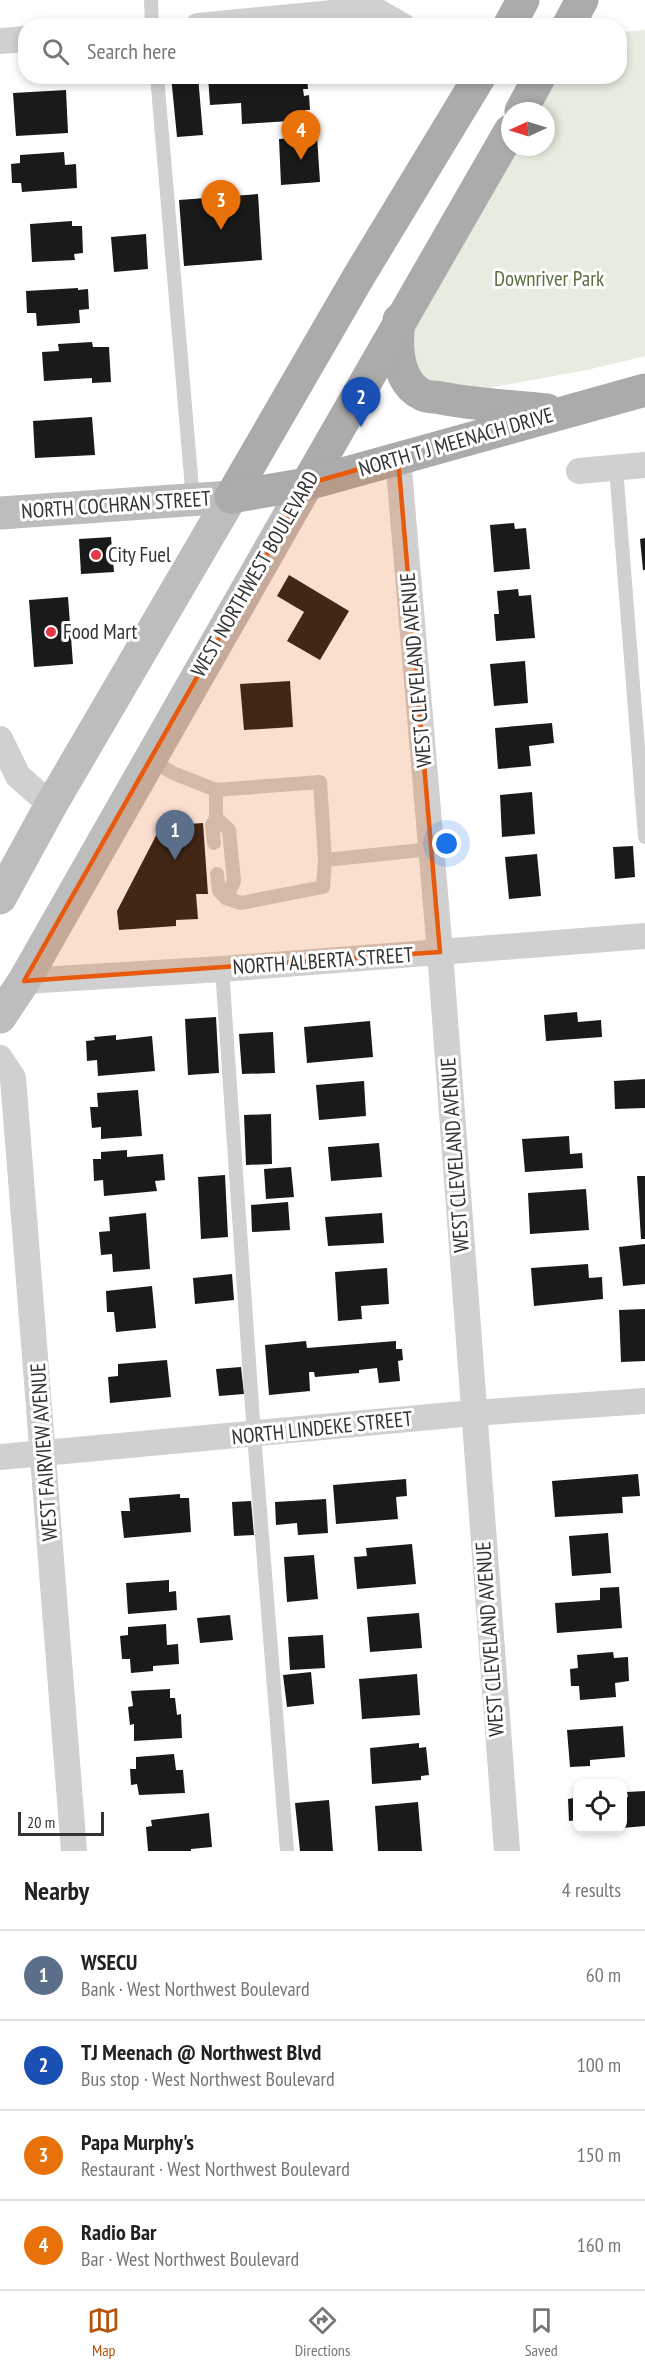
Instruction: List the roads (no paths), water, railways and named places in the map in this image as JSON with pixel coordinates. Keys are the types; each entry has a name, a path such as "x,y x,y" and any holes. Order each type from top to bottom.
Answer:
{"main road":[{"path":"513,18 523,0"},
{"path":"572,18 582,0"},
{"path":"3,887 359,276 475,84"},
{"path":"526,102 536,84"},
{"name":"WEST NORTHWEST BOULEVARD","path":"0,1017 12,982 150,760 399,321 501,146"},
{"path":"399,321 396,345 400,362 409,384 423,395 566,412"},
{"name":"NORTH T J MEENACH DRIVE","path":"231,497 307,484 645,390"},
{"name":"NORTH COCHRAN STREET","path":"0,513 231,497"}],"street":[{"path":"264,18 372,5 392,18"},
{"path":"0,41 18,40"},
{"name":"WEST CLEVELAND AVENUE","path":"398,458 440,952 507,1851"},
{"path":"579,471 645,465"},
{"path":"0,739 18,776 51,805"},
{"name":"NORTH ALBERTA STREET","path":"12,982 222,969 645,936"},
{"name":"WEST FAIRVIEW AVENUE","path":"0,1058 13,1078 74,1851"},
{"name":"NORTH LINDEKE STREET","path":"0,1457 473,1413 645,1401"}],"lane":[{"path":"151,0 152,18"},
{"path":"158,84 193,500"},
{"path":"616,468 645,837"},
{"path":"150,760 173,773 216,790 320,782 325,860 323,886 241,903 226,898 219,891 217,874"},
{"path":"214,843 212,825 216,818 216,790"},
{"path":"216,818 229,830 234,881 226,898"},
{"path":"325,860 431,849"},
{"path":"222,969 254,1435 287,1851"}],"place":[{"name":"Radio Bar","path":"301,160"},
{"name":"Papa Murphy's","path":"221,230"},
{"name":"TJ Meenach @ Northwest Blvd","path":"361,427"},
{"name":"City Fuel","path":"96,555"},
{"name":"Food Mart","path":"51,632"},
{"name":"WSECU","path":"175,860"}],"park label":[{"name":"Downriver Park","path":"549,279"}]}
